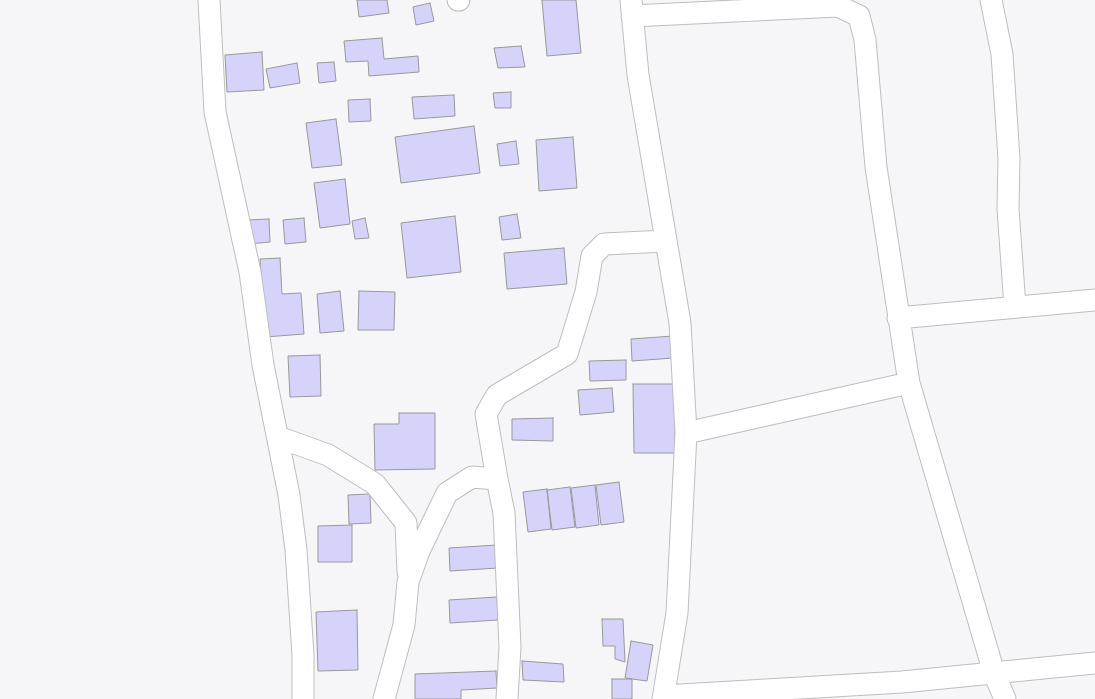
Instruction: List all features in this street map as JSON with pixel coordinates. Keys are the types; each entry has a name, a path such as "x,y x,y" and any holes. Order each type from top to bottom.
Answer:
{"street":[{"path":"209,0 215,112 250,272 263,365 289,495 296,550 303,655 303,699"},
{"path":"991,0 1002,54 1009,159 1008,209 1015,307"},
{"path":"1004,699 994,673 909,383 876,167 865,40 859,16 838,6 631,8 638,75 680,323 686,433 677,614 663,698 902,682 994,673 1095,663"},
{"path":"507,699 510,647 504,513 486,414 497,395 567,354 586,292 592,256 604,244 666,241"},
{"path":"898,318 1095,300"},
{"path":"686,433 909,383"},
{"path":"278,437 328,455 375,484 406,523 408,582 404,625 384,699"},
{"path":"408,582 419,551 447,493 472,477 497,479"}],"building":[{"path":"357,0 387,0 389,13 359,17"},
{"path":"542,0 576,0 581,53 547,56"},
{"path":"430,3 434,21 416,25 413,7"},
{"path":"382,38 384,59 418,56 419,72 369,76 368,61 346,62 344,41"},
{"path":"521,46 525,67 498,68 494,48"},
{"path":"262,52 264,90 227,92 225,55"},
{"path":"334,62 336,81 319,83 317,63"},
{"path":"297,63 300,83 270,88 266,69"},
{"path":"511,92 511,108 495,108 493,93"},
{"path":"454,95 455,116 414,119 412,97"},
{"path":"370,99 371,121 349,122 348,100"},
{"path":"336,119 342,165 312,168 306,123"},
{"path":"474,126 480,173 401,183 395,137"},
{"path":"573,137 577,188 539,191 536,140"},
{"path":"516,141 519,164 500,166 497,144"},
{"path":"345,179 350,224 320,228 314,183"},
{"path":"517,214 521,238 502,240 499,217"},
{"path":"455,216 461,272 407,278 401,223"},
{"path":"304,218 306,242 285,244 283,220"},
{"path":"365,218 369,238 355,239 352,221"},
{"path":"269,219 270,242 249,244 247,220"},
{"path":"564,248 567,284 507,289 504,253"},
{"path":"280,258 282,294 301,293 304,334 265,337 260,259"},
{"path":"340,291 344,331 320,333 317,294"},
{"path":"359,291 395,292 394,330 358,330"},
{"path":"673,336 674,358 632,361 631,339"},
{"path":"320,355 321,396 290,397 288,356"},
{"path":"626,360 626,380 590,381 589,361"},
{"path":"633,384 675,384 675,453 634,453"},
{"path":"612,388 614,412 580,415 578,390"},
{"path":"399,413 435,413 435,469 375,470 374,424 399,424"},
{"path":"553,418 553,441 512,440 512,419"},
{"path":"619,482 624,522 601,525 596,485"},
{"path":"595,485 599,525 576,528 571,488"},
{"path":"570,487 575,527 552,530 547,490"},
{"path":"547,489 551,529 528,532 523,492"},
{"path":"370,494 371,523 349,524 348,495"},
{"path":"352,525 352,562 318,562 318,526"},
{"path":"497,545 498,568 450,571 449,548"},
{"path":"497,597 498,620 450,623 449,600"},
{"path":"357,610 358,670 318,671 316,612"},
{"path":"602,619 623,619 625,662 615,659 615,646 603,646"},
{"path":"631,641 653,645 647,681 625,678"},
{"path":"522,661 563,664 564,682 523,680"},
{"path":"496,671 497,688 461,690 461,699 415,699 415,674"},
{"path":"612,679 632,679 632,699 612,699"}]}
